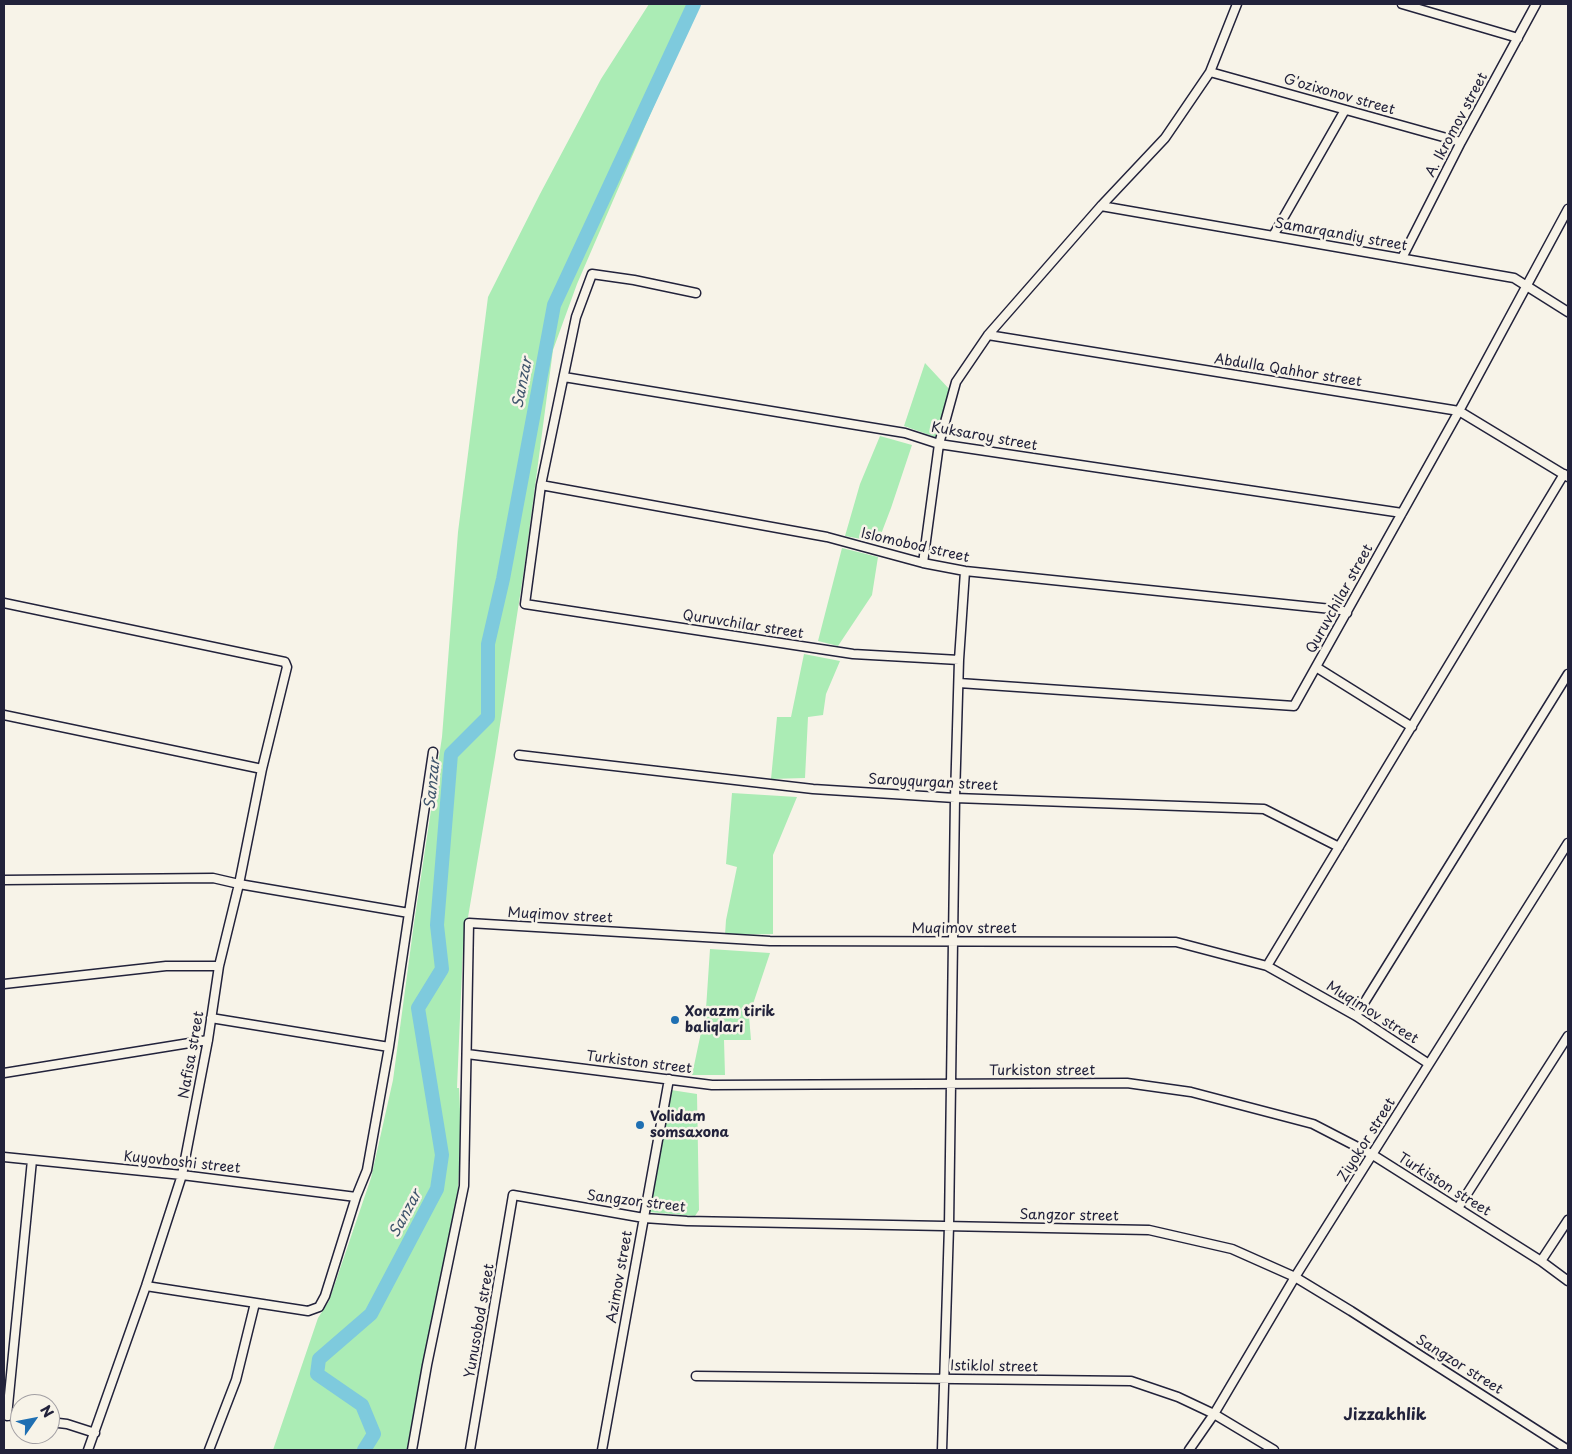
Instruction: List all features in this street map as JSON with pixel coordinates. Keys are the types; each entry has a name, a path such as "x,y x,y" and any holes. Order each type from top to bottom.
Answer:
{"street":[{"path":"923,563 939,444 956,382 988,335 1101,206 1165,138 1210,72 1237,4"},
{"path":"1402,4 1518,38"},
{"name":"A. Ikromov street","path":"1402,258 1461,142 1536,4"},
{"name":"G'ozixonov street","path":"1210,72 1461,142"},
{"path":"1273,236 1345,110"},
{"name":"Samarqandiy street","path":"1101,206 1514,278 1568,312"},
{"name":"Quruvchilar street","path":"959,683 1294,706 1459,411 1568,209"},
{"path":"541,485 576,317 592,274 634,280 696,293"},
{"name":"Abdulla Qahhor street","path":"988,335 1459,411 1566,476"},
{"name":"Kuksaroy street","path":"564,378 905,432 939,444 1402,513"},
{"path":"1267,966 1566,476"},
{"name":"Quruvchilar street","path":"541,485 525,604 853,654 959,660"},
{"name":"Islomobod street","path":"541,485 827,537 923,563 965,571 1340,610 1347,613"},
{"path":"942,1450 949,1226 959,660 965,571"},
{"name":"Nafisa street","path":"4,603 284,662 287,667 262,769 239,884 219,966 208,1040 182,1175 146,1286 88,1450"},
{"path":"1316,667 1412,726"},
{"path":"1356,1016 1568,674"},
{"path":"4,724 4,715 262,769"},
{"path":"146,1286 308,1311 319,1307 325,1296 356,1197 367,1170 389,1046 433,752"},
{"name":"Saroyqurgan street","path":"518,755 813,789 956,798 1264,810 1339,848"},
{"name":"Ziyokor street","path":"1189,1450 1214,1414 1295,1277 1568,843"},
{"path":"4,880 212,878 409,913"},
{"name":"Muqimov street","path":"467,1054 469,923 770,941 1176,942 1267,966 1356,1016 1429,1064"},
{"path":"4,984 166,966 219,966"},
{"path":"211,1018 389,1046"},
{"path":"1458,1208 1568,1036"},
{"path":"4,1073 208,1040"},
{"path":"412,1450 427,1365 464,1186 467,1054"},
{"name":"Turkiston street","path":"467,1054 712,1084 1127,1083 1191,1092 1314,1124 1373,1155 1541,1261 1568,1282"},
{"name":"Azimov street","path":"602,1450 669,1079"},
{"name":"Kuyovboshi street","path":"4,1157 182,1175 356,1197"},
{"path":"6,1415 32,1160"},
{"name":"Sangzor street","path":"513,1195 644,1218 687,1221 1149,1230 1232,1249 1295,1277 1568,1450"},
{"name":"Yunusobod street","path":"470,1450 513,1195"},
{"path":"1541,1261 1568,1220"},
{"path":"209,1450 236,1380 255,1303"},
{"name":"Istiklol street","path":"696,1376 1131,1381 1178,1397 1214,1414 1274,1450"},
{"path":"60,1423 94,1433"}],"green space":[{"path":"649,4 700,4 577,284 553,350 524,570 463,947 457,1088 459,1088 461,1129 458,1189 408,1450 273,1450 318,1318 329,1301 371,1178 393,1080 442,737 458,532 488,297 601,79"},
{"path":"925,363 951,391 938,438 904,426"},
{"path":"880,436 912,445 878,542 845,536 860,484"},
{"path":"842,548 878,557 872,595 838,646 818,641"},
{"path":"804,654 840,661 826,694 823,715 808,717 805,778 771,779 777,717 791,717"},
{"path":"732,793 797,797 773,855 773,934 725,935 726,920 737,867 726,864"},
{"path":"710,949 770,953 749,1016 751,1040 724,1040 725,1075 692,1075 706,1009"},
{"path":"671,1090 697,1094 699,1210 695,1216 649,1212"}],"waterway":[{"name":"Sanzar","path":"364,1450 374,1434 362,1405 317,1374 319,1359 371,1314 437,1189 442,1155 418,1008 442,969 437,925 451,754 488,717 488,644 503,579 554,305 694,4"}],"place":[{"name":"Xorazm tirik baliqlari","path":"675,1020"},
{"name":"Volidam somsaxona","path":"640,1125"}],"district":[{"name":"Jizzakhlik","path":"1385,1416"}]}
